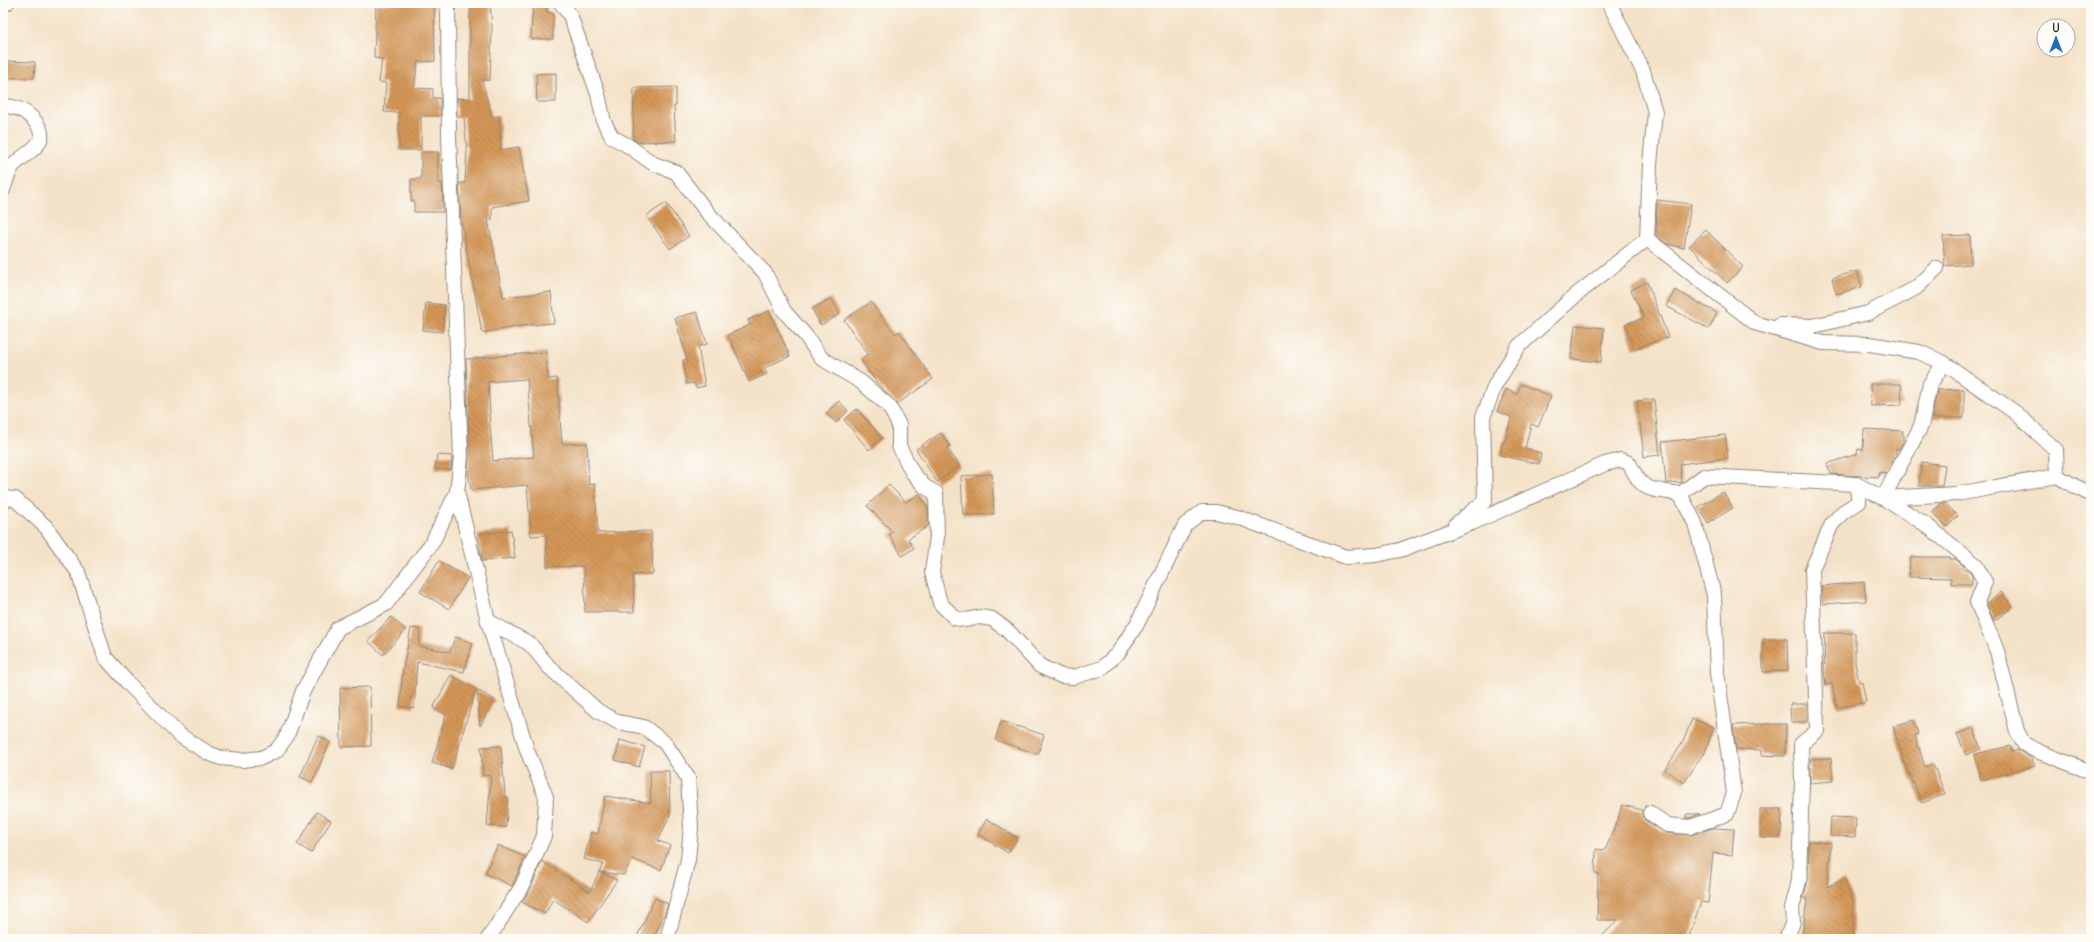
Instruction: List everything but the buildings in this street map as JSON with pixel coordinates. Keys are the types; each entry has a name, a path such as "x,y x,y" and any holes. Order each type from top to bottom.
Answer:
{"street":[{"path":"3,498 15,499 46,527 78,572 105,658 179,735 208,753 221,758 242,760 261,758 276,751 287,736 303,690 338,628 386,604 432,544 456,492 461,457 449,136 448,3"},
{"path":"561,3 570,15 598,94 604,122 612,137 654,164 676,172 707,212 765,273 784,311 806,336 821,358 861,382 889,406 899,424 899,446 912,472 925,488 936,493 937,537 932,572 940,603 955,618 966,620 980,617 992,619 1008,631 1040,666 1061,676 1074,678 1102,668 1118,653 1137,624 1185,525 1202,512 1216,512 1237,517 1346,557 1376,555 1400,550 1442,534 1598,467 1620,460 1629,463 1638,481 1645,488 1680,494 1704,476 1856,484 1883,498 1925,524 1975,564 1985,582 1977,602 1997,651 2017,731 2024,744 2037,751 2091,772"},
{"path":"1442,534 1485,501 1483,417 1495,385 1519,346 1576,295 1647,239 1650,164 1655,112 1643,71 1610,3"},
{"path":"3,106 27,113 39,128 40,137 34,150 13,167 3,190"},
{"path":"1647,239 1755,323 1823,343 1870,344 1919,352 1944,363 2016,413 2056,450 2057,476"},
{"path":"1755,323 1813,326 1868,313 1916,288 1937,268"},
{"path":"1883,498 1921,426 1930,384 1944,363"},
{"path":"1883,498 1957,494 2057,476 2091,495"},
{"path":"1786,939 1793,922 1792,908 1799,881 1802,781 1801,744 1817,731 1812,569 1832,524 1843,512 1859,502 1856,484"},
{"path":"456,492 488,621 522,735 546,797 544,836 522,886 488,939"},
{"path":"1650,813 1668,825 1690,827 1727,814 1734,793 1717,672 1714,594 1695,523 1680,494"},
{"path":"488,621 530,644 549,667 598,710 618,722 644,726 665,743 688,778 690,827 688,860 667,939"}]}
